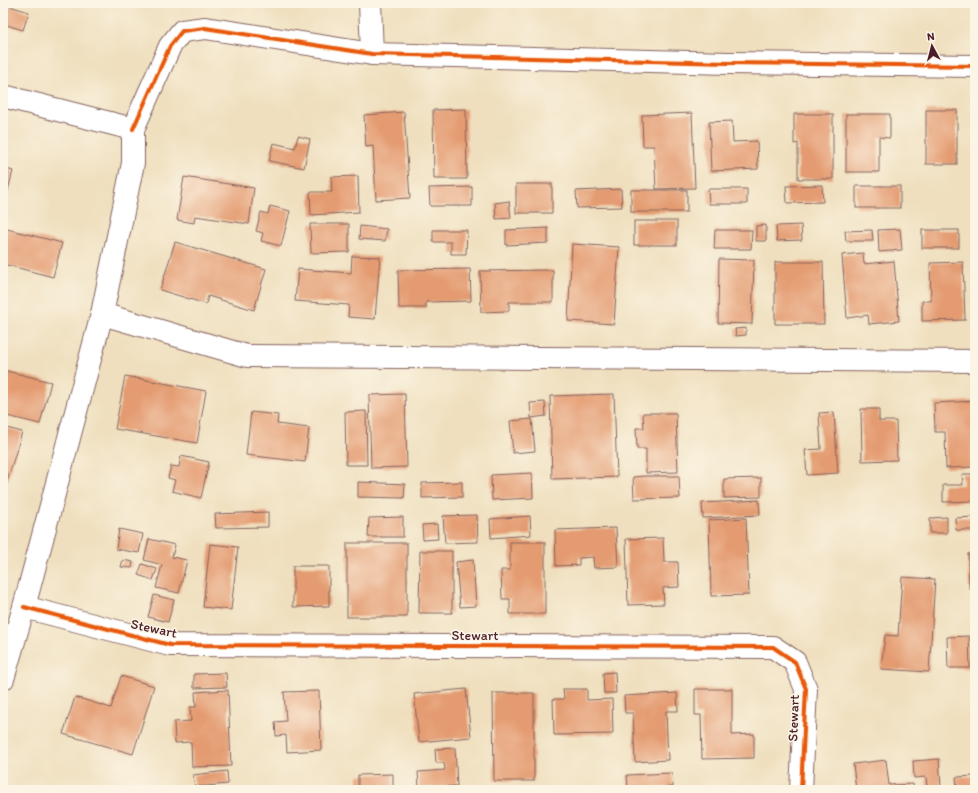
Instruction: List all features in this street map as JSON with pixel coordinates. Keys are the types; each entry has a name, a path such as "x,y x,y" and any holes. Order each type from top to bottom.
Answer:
{"street":[{"path":"370,3 372,54"},
{"path":"3,680 24,607 102,314 133,163 133,129 170,46 182,31 205,28 372,54 729,63 975,66"},
{"path":"3,96 133,129"},
{"path":"102,314 247,356 975,361"},
{"name":"Stewart","path":"24,607 170,645 773,647 795,662 806,689 801,790"}],"building":[{"path":"3,4 29,12 23,30 3,24"},
{"path":"466,109 467,179 434,179 433,110"},
{"path":"926,110 957,110 957,164 926,164"},
{"path":"404,112 410,198 376,200 373,146 366,147 364,115"},
{"path":"692,113 695,188 656,189 654,146 643,146 642,115"},
{"path":"794,114 833,114 833,179 798,179 798,143 794,144"},
{"path":"846,114 890,114 890,138 879,137 879,172 846,172"},
{"path":"732,121 733,142 757,141 758,169 711,171 709,122"},
{"path":"298,136 310,139 304,168 269,161 273,143 295,148"},
{"path":"3,168 13,171 7,194 3,193"},
{"path":"358,176 359,212 311,215 310,192 332,192 331,177"},
{"path":"184,177 254,188 249,224 195,216 194,223 177,220"},
{"path":"516,184 552,184 552,213 516,213"},
{"path":"822,185 823,202 787,203 786,186"},
{"path":"856,186 900,186 900,208 856,208"},
{"path":"472,187 472,206 430,206 429,188"},
{"path":"621,189 622,207 577,208 576,191"},
{"path":"708,189 747,189 747,204 709,204"},
{"path":"631,190 687,190 687,212 631,212"},
{"path":"509,201 511,218 496,219 495,203"},
{"path":"270,206 290,211 281,246 261,241 263,233 256,231 261,212 268,214"},
{"path":"634,221 677,221 677,245 634,245"},
{"path":"310,224 349,224 349,252 311,253"},
{"path":"766,225 766,241 756,241 756,226"},
{"path":"801,225 802,240 777,241 776,226"},
{"path":"360,226 387,229 385,241 359,239"},
{"path":"3,228 62,243 53,277 3,264"},
{"path":"548,228 548,243 506,245 506,230"},
{"path":"900,229 902,250 879,252 878,230"},
{"path":"433,230 467,230 466,254 451,254 451,242 433,242"},
{"path":"715,230 752,230 751,249 714,249"},
{"path":"872,230 873,241 846,241 845,231"},
{"path":"922,230 959,230 959,248 922,248"},
{"path":"175,242 266,269 254,310 208,296 206,304 160,290"},
{"path":"572,244 619,247 614,324 568,321"},
{"path":"863,253 864,264 894,261 899,321 869,324 868,315 847,318 842,255"},
{"path":"352,256 380,257 375,319 348,317 349,305 295,301 298,269 351,273"},
{"path":"719,259 754,260 752,324 718,323"},
{"path":"775,262 823,262 824,324 775,324"},
{"path":"963,262 965,320 922,321 922,301 931,301 930,263"},
{"path":"470,269 471,301 426,302 426,308 399,308 398,270"},
{"path":"553,270 553,302 509,302 509,311 481,312 480,271"},
{"path":"746,328 746,335 736,336 735,329"},
{"path":"3,370 51,382 40,424 3,415"},
{"path":"125,376 206,391 197,443 115,429"},
{"path":"405,394 407,467 371,468 369,395"},
{"path":"614,394 617,477 552,479 550,396"},
{"path":"975,401 975,467 946,468 945,432 935,432 934,403"},
{"path":"545,402 546,416 531,418 530,403"},
{"path":"861,409 879,409 879,421 896,421 897,460 862,461"},
{"path":"366,411 367,465 346,465 345,412"},
{"path":"251,412 278,415 277,424 309,428 305,462 246,455"},
{"path":"834,412 838,473 807,475 805,450 821,449 819,413"},
{"path":"643,413 676,413 678,472 646,473 646,449 637,449 636,428 644,428"},
{"path":"532,419 535,451 513,453 510,421"},
{"path":"3,427 22,432 6,485 3,484"},
{"path":"181,456 209,462 201,498 172,491 175,480 168,478 171,466 179,467"},
{"path":"532,473 533,498 492,500 491,475"},
{"path":"962,474 975,474 975,501 943,502 943,485 963,485"},
{"path":"679,476 680,498 634,499 633,477"},
{"path":"761,478 761,497 724,498 724,479"},
{"path":"358,482 405,484 404,498 358,497"},
{"path":"462,482 462,497 422,498 422,483"},
{"path":"759,500 760,515 703,518 702,503"},
{"path":"268,512 268,527 216,528 215,514"},
{"path":"477,515 478,542 445,543 443,516"},
{"path":"530,516 531,535 491,538 490,519"},
{"path":"403,517 403,537 368,537 369,518"},
{"path":"947,517 947,533 930,533 930,518"},
{"path":"975,517 975,530 956,530 955,518"},
{"path":"746,518 749,595 711,596 709,520"},
{"path":"437,524 438,539 423,540 422,525"},
{"path":"616,528 618,567 594,568 593,557 579,558 579,565 556,566 555,530"},
{"path":"119,529 143,534 139,553 116,549"},
{"path":"663,538 664,562 678,562 679,587 663,588 664,604 628,605 626,539"},
{"path":"149,539 175,545 172,557 187,560 179,593 156,588 162,565 144,560"},
{"path":"510,542 545,542 545,614 510,614 510,599 502,599 501,570 510,570"},
{"path":"347,543 407,543 407,617 347,617"},
{"path":"210,544 238,547 231,610 203,607"},
{"path":"420,551 452,551 452,613 419,613"},
{"path":"968,554 975,554 975,588 969,588"},
{"path":"123,560 133,562 132,568 121,567"},
{"path":"473,560 476,606 460,607 456,562"},
{"path":"142,564 157,569 153,580 138,575"},
{"path":"293,566 329,566 329,606 293,607"},
{"path":"902,577 935,579 929,672 881,669 885,635 898,636"},
{"path":"154,595 174,600 168,622 148,617"},
{"path":"969,636 970,668 948,668 947,637"},
{"path":"615,672 616,693 604,693 603,673"},
{"path":"226,673 227,687 194,688 194,674"},
{"path":"121,676 154,686 133,754 63,734 75,697 111,708"},
{"path":"466,689 471,737 419,742 414,694"},
{"path":"563,689 587,689 587,700 612,699 613,734 554,735 553,699 564,699"},
{"path":"695,689 732,689 732,735 754,734 754,758 702,759 701,715 695,715"},
{"path":"228,690 231,766 192,767 191,742 175,743 174,722 191,721 190,707 196,707 195,692"},
{"path":"319,691 321,750 287,752 286,735 276,736 275,722 286,721 284,692"},
{"path":"493,693 534,693 534,781 494,781"},
{"path":"677,693 678,711 666,711 668,760 635,762 633,713 625,713 624,696"},
{"path":"455,748 457,786 419,788 418,772 445,770 444,763 436,763 435,749"},
{"path":"939,759 941,787 927,788 926,777 914,778 913,761"},
{"path":"886,760 889,785 913,784 914,790 856,790 853,764"},
{"path":"227,771 228,784 195,787 193,775"},
{"path":"672,773 673,787 628,789 627,775"},
{"path":"393,774 393,788 358,788 358,775"},
{"path":"975,776 975,790 957,790 956,777"}],"cycle path":[{"path":"133,129 170,46 182,31 205,28 372,54 729,63 975,66"},
{"path":"24,607 170,645 773,647 795,662 806,689 801,790"}]}
